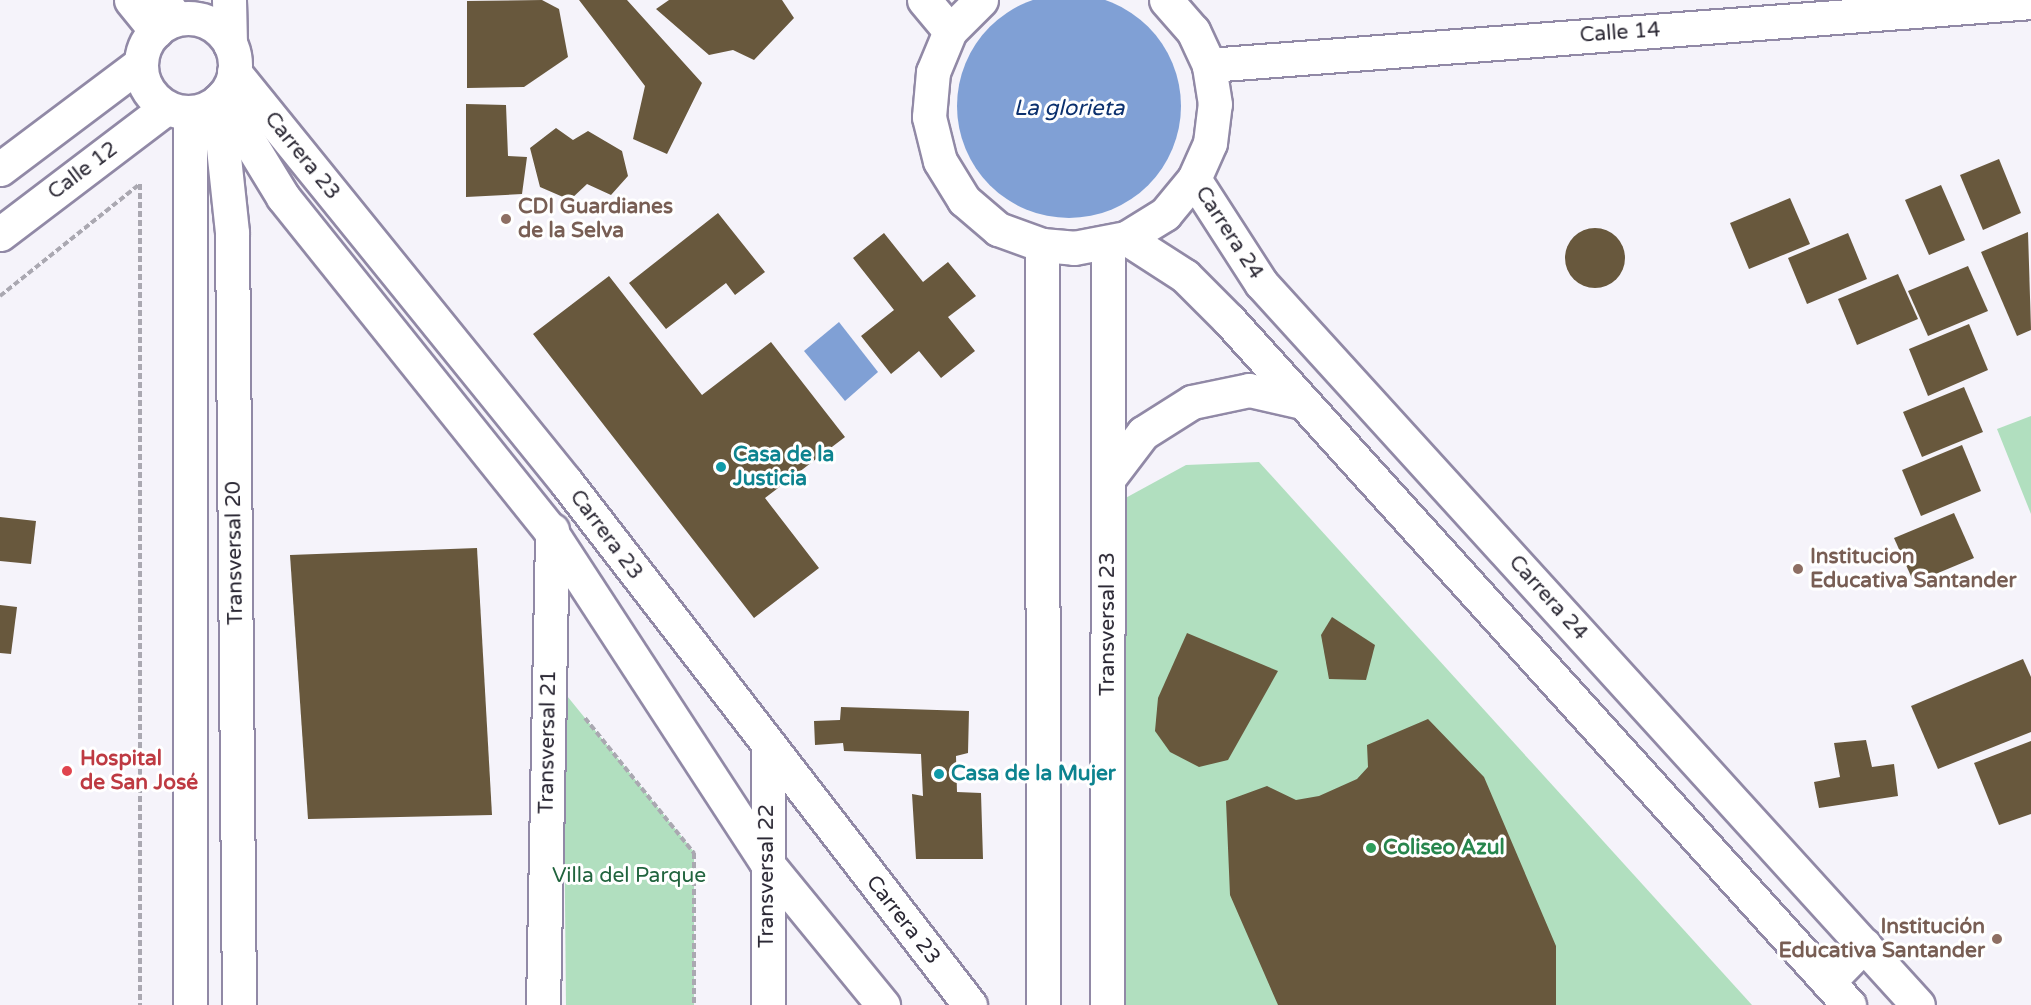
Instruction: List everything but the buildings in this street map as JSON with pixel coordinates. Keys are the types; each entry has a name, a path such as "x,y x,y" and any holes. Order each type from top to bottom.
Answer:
{"street":[{"path":"131,0 204,21 219,30 210,89 147,90 140,64 144,46 174,14"},
{"name":"Transversal 20","path":"190,1005 210,89 228,0"},
{"path":"924,0 950,31"},
{"path":"981,0 950,31 933,72 929,117 940,161 964,200 998,229 1042,245 1074,248 1117,241 1165,214 1194,179 1210,143 1213,114 1209,65 1193,31 1166,0"},
{"name":"Calle 14","path":"1209,65 2031,2"},
{"path":"0,169 140,64"},
{"name":"Transversal 20","path":"210,89 232,233 239,1005"},
{"name":"Calle 12","path":"0,234 210,89"},
{"name":"Carrera 23","path":"210,89 566,482 768,748 970,1005"},
{"name":"Carrera 23","path":"210,89 283,197 551,532 766,862 883,1005"},
{"name":"Carrera 24","path":"1194,179 1261,283 1918,1005"},
{"path":"1117,241 1185,276 1838,993 1863,945"},
{"name":"Transversal 23","path":"1107,1005 1108,479 1117,241"},
{"path":"1042,245 1043,1005"},
{"path":"1108,479 1143,433 1192,402 1250,390 1302,402"},
{"name":"Transversal 21","path":"543,1005 551,532 566,482"},
{"name":"Transversal 22","path":"768,748 766,862 768,1005"}],"path":[{"path":"0,296 140,184 140,1005"},
{"path":"584,716 694,853 694,1005"}],"green space":[{"path":"2031,416 2031,514 1997,429"},
{"path":"1259,462 1752,1005 1102,1005 1109,507 1186,465"},
{"name":"Villa del Parque","path":"563,691 694,852 694,1005 566,1005"}],"water":[{"name":"La glorieta","path":"1069,-6 1091,-4 1122,7 1140,19 1156,35 1168,53 1176,74 1181,106 1179,128 1168,159 1156,177 1140,193 1122,205 1101,213 1069,218 1047,216 1016,205 998,193 982,177 970,159 962,138 957,106 959,84 970,53 982,35 998,19 1016,7 1037,-1"},
{"path":"839,322 878,372 845,401 804,351"}],"place":[{"name":"CDI Guardianes de la Selva","path":"506,219"},
{"name":"Casa de la Justicia","path":"721,467"},
{"name":"Institucion Educativa Santander","path":"1798,569"},
{"name":"Hospital de San José","path":"67,771"},
{"name":"Casa de la Mujer","path":"939,774"},
{"name":"Coliseo Azul","path":"1371,848"},
{"name":"Institución Educativa Santander","path":"1997,939"}]}
